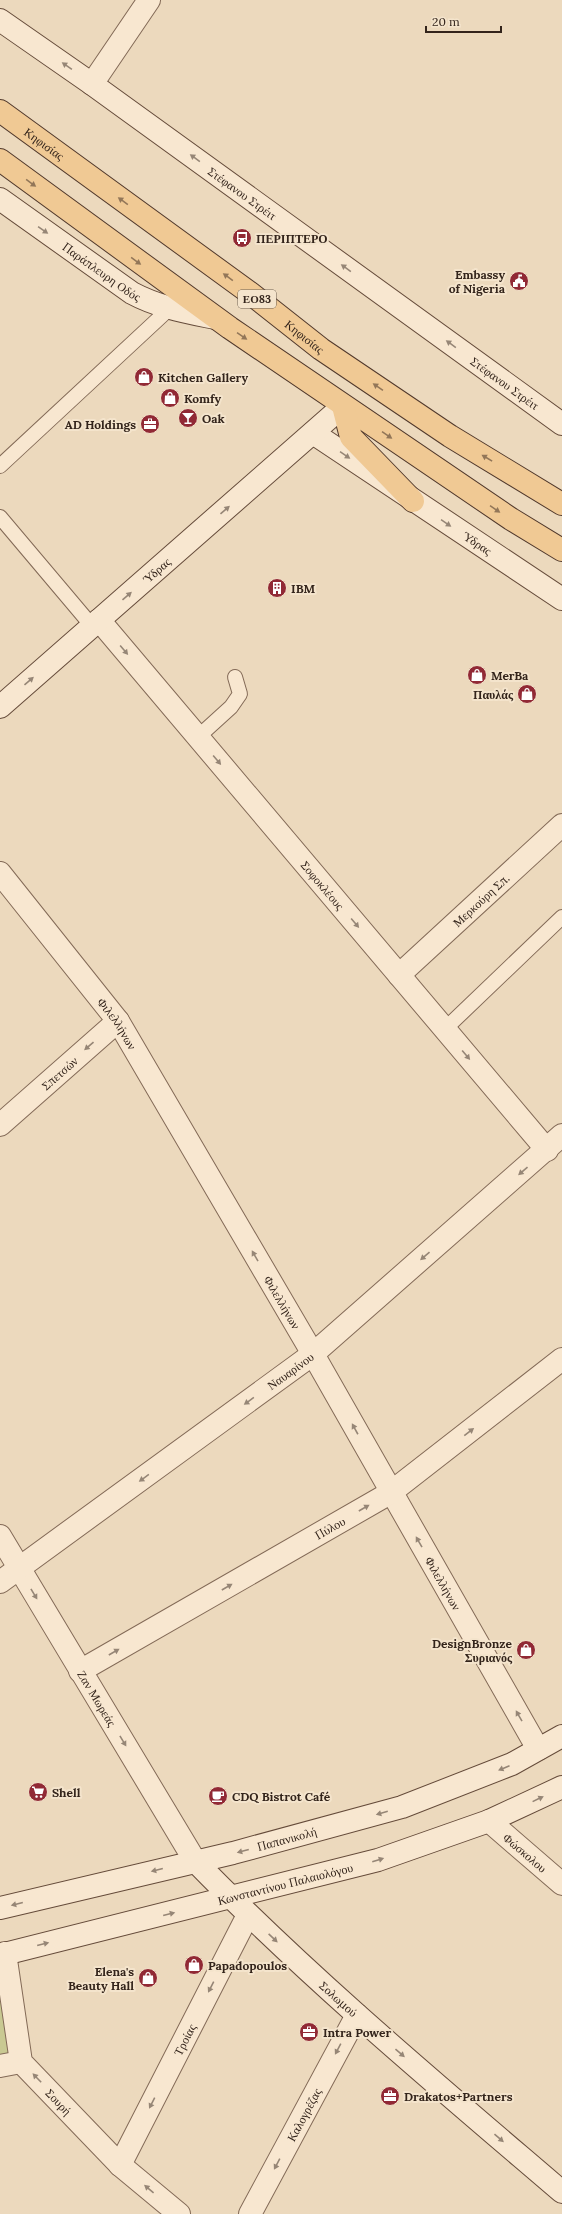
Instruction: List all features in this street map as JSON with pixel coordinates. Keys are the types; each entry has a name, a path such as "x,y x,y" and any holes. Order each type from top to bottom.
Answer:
{"main road":[{"name":"Κηφισίας","path":"0,111 250,293 321,348 450,436 562,504"},
{"path":"0,160 215,318 511,519 562,550"},
{"path":"343,406 351,437 413,501"},
{"path":"520,478 562,494"}],"street":[{"path":"92,84 150,0"},
{"name":"Στέφανου Στρέιτ","path":"0,20 92,84 562,424"},
{"name":"Παράπλευρη Οδός","path":"0,199 132,293 149,302 169,309 215,318"},
{"name":"Ύδρας","path":"0,707 343,406"},
{"name":"Ύδρας","path":"313,433 562,599"},
{"name":"Σοφοκλέους","path":"96,623 198,737 445,1029 554,1143"},
{"name":"Μερκούρη Σπ.","path":"399,975 562,825"},
{"name":"Φιλελλήνων","path":"0,874 118,1021 313,1354 390,1493 538,1750"},
{"name":"Σπετσών","path":"5,1113 118,1021"},
{"name":"Ναυαρίνου","path":"0,1582 313,1354 554,1143"},
{"name":"Πύλου","path":"80,1671 390,1493 562,1360"},
{"name":"Ζαν Μωρεάς","path":"0,1536 195,1861"},
{"name":"Παπανικολή","path":"0,1908 233,1853 402,1807 493,1772 538,1750 562,1736"},
{"name":"Κωνσταντίνου Παλαιολόγου","path":"2,1954 232,1898 378,1860 489,1821 562,1787"},
{"name":"Φώσκολου","path":"489,1821 562,1884"},
{"name":"Σολωμού","path":"195,1861 248,1915 357,2015 562,2192"},
{"name":"Τροίας","path":"120,2165 248,1915"},
{"path":"0,2066 21,2062 2,1954"},
{"name":"Καλογρέζας","path":"250,2214 357,2015"},
{"name":"Σουρή","path":"21,2062 120,2165 179,2214"}],"lane":[{"path":"0,466 169,309"},
{"path":"0,518 96,623"},
{"path":"198,737 231,707 240,694 235,677"},
{"path":"445,1029 562,917"}],"green space":[{"path":"0,1989 15,2054 0,2058"}],"place":[{"name":"ΠΕΡΙΠΤΕΡΟ","path":"242,238"},
{"name":"Embassy of Nigeria","path":"519,281"},
{"name":"Kitchen Gallery","path":"144,377"},
{"name":"Komfy","path":"170,398"},
{"name":"Oak","path":"188,418"},
{"name":"AD Holdings","path":"150,424"},
{"name":"IBM","path":"277,588"},
{"name":"MerBa","path":"477,675"},
{"name":"Παυλάς","path":"527,694"},
{"name":"DesignBronze Συριανός","path":"526,1650"},
{"name":"Shell","path":"38,1792"},
{"name":"CDQ Bistrot Café","path":"218,1796"},
{"name":"Papadopoulos","path":"194,1965"},
{"name":"Elena's Beauty Hall","path":"148,1978"},
{"name":"Intra Power","path":"309,2032"},
{"name":"Drakatos+Partners","path":"390,2096"}]}
